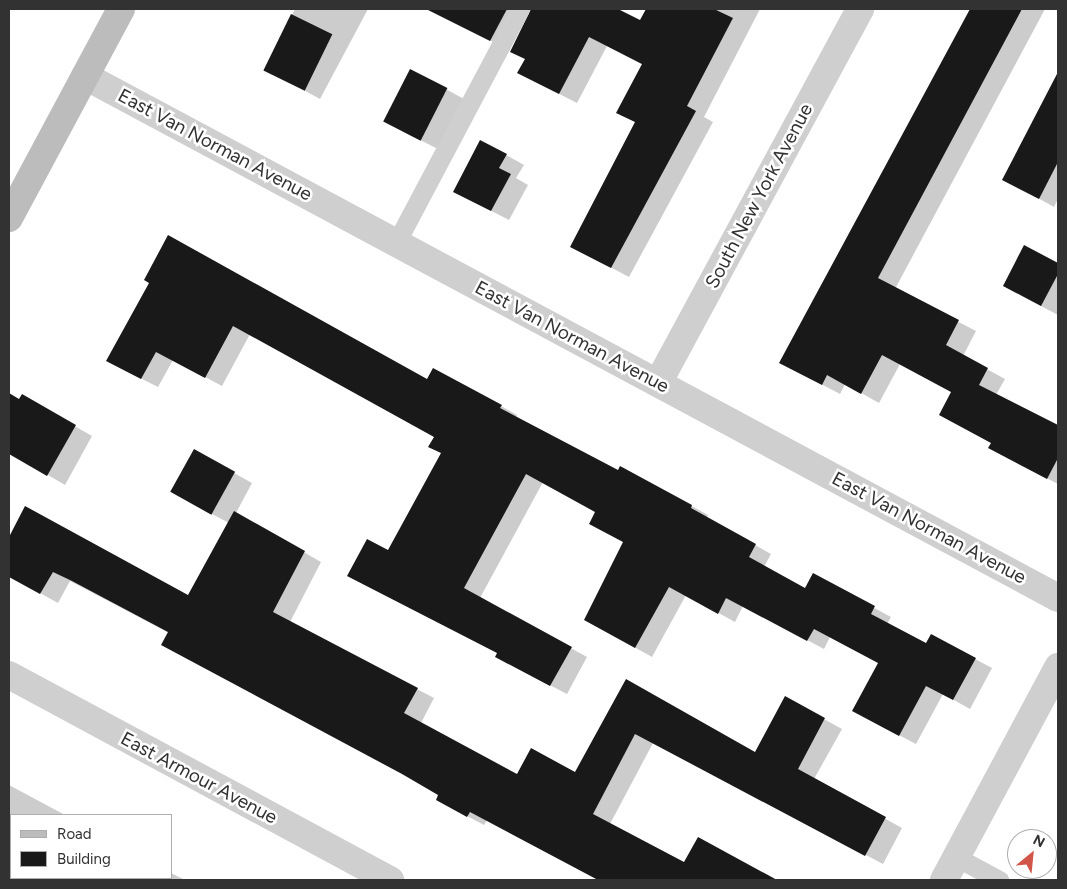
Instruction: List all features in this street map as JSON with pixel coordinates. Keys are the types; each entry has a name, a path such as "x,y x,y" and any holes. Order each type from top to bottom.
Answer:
{"street":[{"path":"9,218 121,9"},
{"name":"South New York Avenue","path":"658,383 860,9"},
{"name":"East Van Norman Avenue","path":"85,76 1058,598"},
{"path":"950,869 1058,667"},
{"name":"East Armour Avenue","path":"9,676 390,880"}],"lane":[{"path":"396,242 520,9"},
{"path":"950,869 1000,880"}],"building":[{"path":"426,9 507,9 490,41"},
{"path":"531,9 618,9 640,20 646,9 714,9 733,18 687,106 696,111 611,268 570,247 635,122 616,113 642,64 589,37 559,94 517,73 525,59 510,52"},
{"path":"970,9 1022,9 878,278 959,320 946,345 988,368 979,385 1058,425 1058,458 1047,479 988,448 991,443 939,415 951,392 882,355 861,394 827,375 822,385 779,363"},
{"path":"291,14 332,34 305,91 263,71"},
{"path":"410,69 447,88 421,141 383,122"},
{"path":"1058,72 1058,162 1039,199 1002,180"},
{"path":"480,140 507,154 499,168 511,174 491,211 453,192"},
{"path":"168,235 427,379 433,368 502,405 500,408 618,470 620,466 692,505 691,508 756,544 749,557 805,588 813,573 875,606 871,614 926,643 931,634 976,658 953,700 926,686 899,736 852,711 878,663 814,629 807,641 726,598 718,614 669,587 635,648 584,620 623,542 589,524 595,512 526,474 464,588 572,647 550,686 495,657 497,653 347,576 367,539 388,550 441,453 428,447 434,437 233,326 205,378 156,352 141,379 106,361 149,283 144,280"},
{"path":"1024,245 1058,263 1058,274 1041,306 1003,286"},
{"path":"9,393 19,399 22,394 76,425 47,476 9,454"},
{"path":"194,449 235,472 211,515 170,492"},
{"path":"25,506 188,595 234,511 305,551 273,612 418,688 404,713 517,774 531,748 575,772 626,679 755,752 785,696 825,718 798,769 886,817 865,856 635,734 593,814 684,862 698,837 777,880 598,880 470,812 467,817 436,800 438,795 402,774 161,645 168,632 72,581 53,572 40,594 9,577 9,537"}]}
